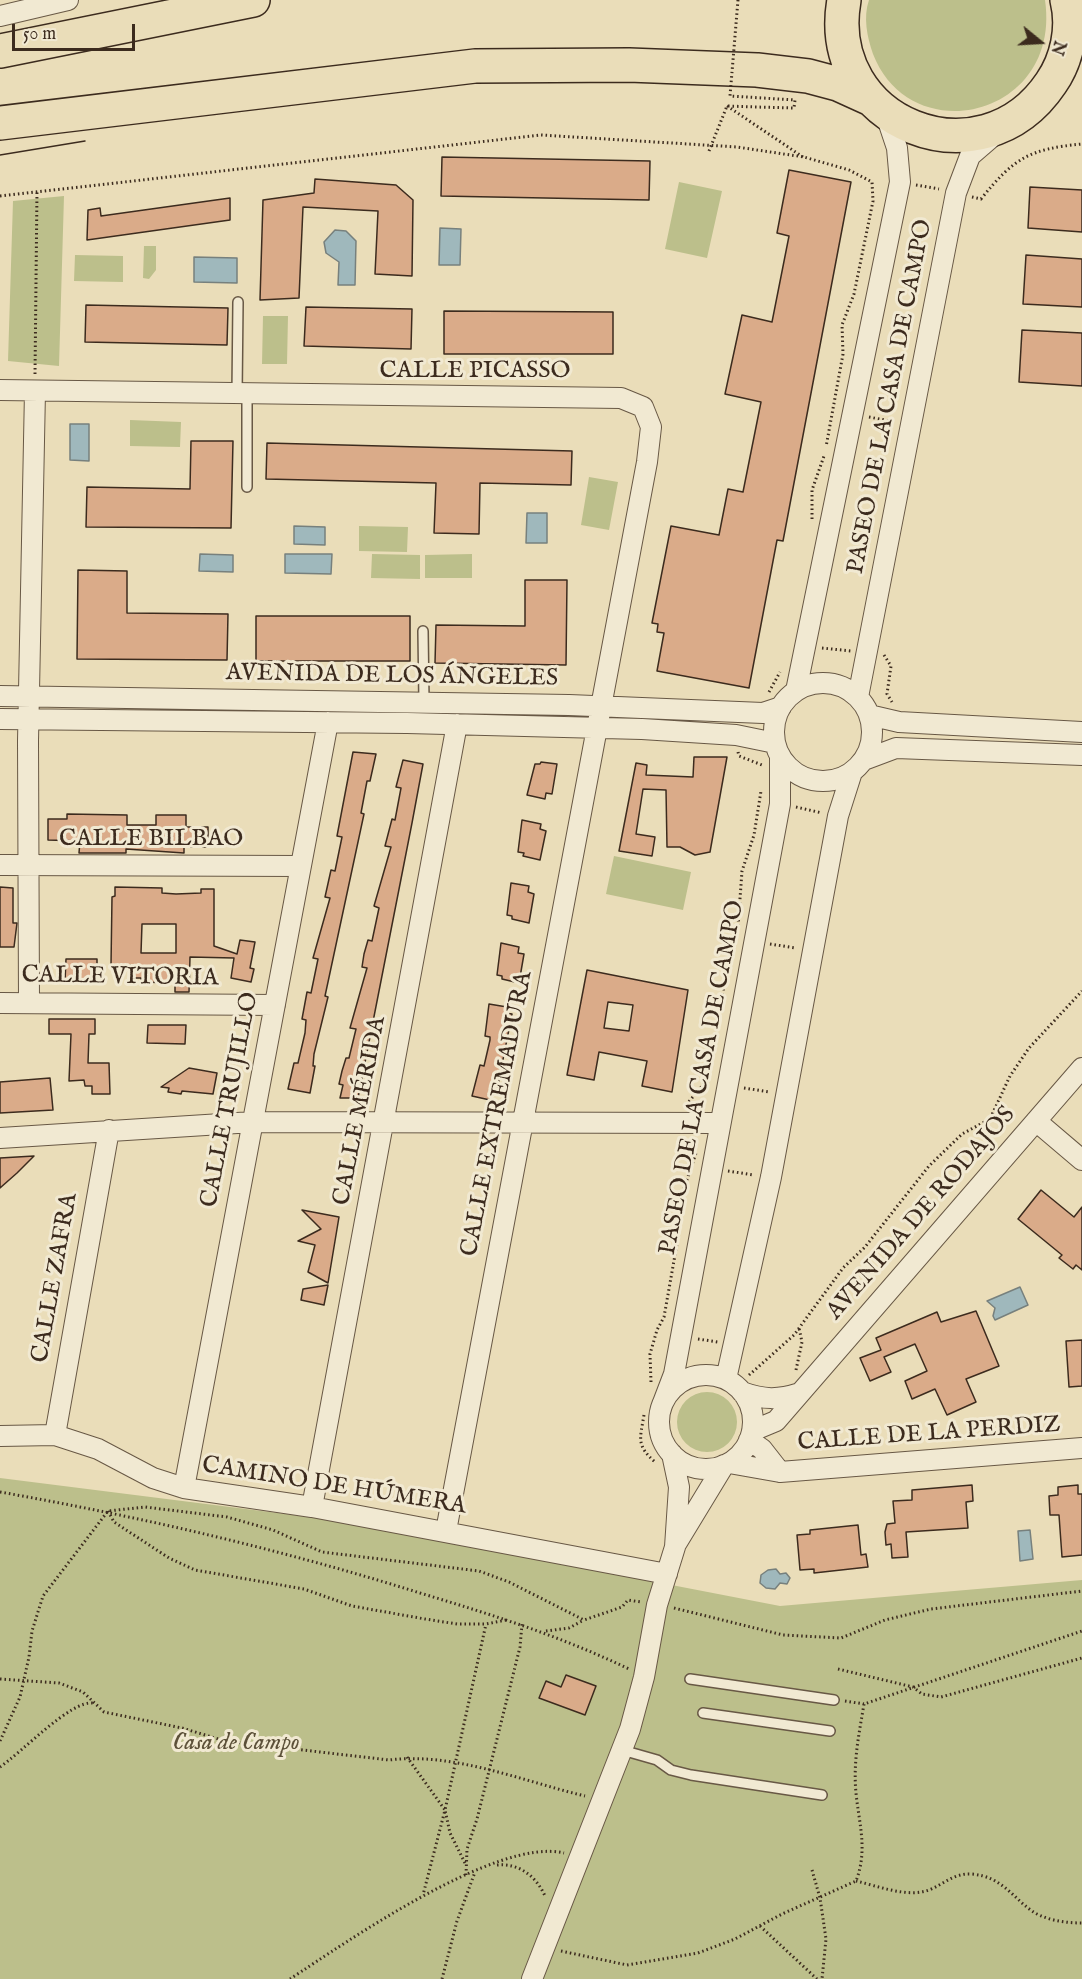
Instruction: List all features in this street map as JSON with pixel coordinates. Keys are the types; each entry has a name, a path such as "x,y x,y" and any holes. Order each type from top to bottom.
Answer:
{"highway":[{"path":"0,51 253,0"},
{"path":"844,0 842,24 848,59 857,80 878,106"},
{"path":"1041,99 1058,73 1068,46 1070,26 1068,0"},
{"path":"0,123 475,66 629,65 757,70 808,76 838,84 920,131 940,136 961,137 985,133 1006,125 1041,99 1082,78"}],"street":[{"path":"0,16 68,0"},
{"name":"PASEO DE LA CASA DE CAMPO","path":"796,691 900,182 897,148 878,106"},
{"name":"PASEO DE LA CASA DE CAMPO","path":"858,697 956,193 970,156 1006,125"},
{"name":"CALLE PICASSO","path":"0,390 621,398 643,407 651,427 647,462 601,707"},
{"path":"29,1003 28,719 35,391"},
{"path":"675,1547 727,1464 741,1453 751,1436 751,1410 734,1385 838,816 858,766 870,746 872,730 869,715 858,697 844,687 828,683 811,684 796,691 781,706 774,731 778,749 790,769 804,777 820,781 837,779 858,766 896,748 1082,755"},
{"name":"AVENIDA DE LOS ÁNGELES","path":"0,696 424,702 763,713 781,706"},
{"name":"CALLE EXTREMADURA","path":"446,1531 601,707"},
{"path":"869,715 899,722 1082,732"},
{"name":"AVENIDA DE LOS ÁNGELES","path":"0,719 328,722 596,728 736,735 778,749"},
{"name":"CALLE TRUJILLO","path":"184,1488 328,722"},
{"name":"CALLE MÉRIDA","path":"312,1507 457,724"},
{"name":"PASEO DE LA CASA DE CAMPO","path":"661,1408 674,1374 756,941 780,804 778,749"},
{"name":"CALLE BILBAO","path":"0,865 301,866"},
{"name":"CALLE VITORIA","path":"0,1002 275,1005"},
{"name":"AVENIDA DE RODAJOS","path":"751,1436 776,1421 1082,1068"},
{"path":"1036,1121 1082,1160"},
{"path":"0,1138 253,1122 720,1123"},
{"name":"CALLE ZAFRA","path":"55,1435 109,1130"},
{"path":"532,1979 622,1750 644,1677 657,1605 675,1547 679,1487 672,1454 660,1432 661,1408 669,1394 680,1383 694,1376 710,1375 763,1399 773,1400 800,1392"},
{"name":"CAMINO DE HÚMERA","path":"0,1436 55,1435 98,1449 153,1478 184,1488 312,1507 667,1574"},
{"name":"CALLE DE LA PERDIZ","path":"751,1436 780,1472"},
{"name":"CALLE DE LA PERDIZ","path":"727,1464 780,1472 1082,1448"},
{"path":"672,1454 696,1468 727,1464"}],"lane":[{"path":"238,302 247,488"},
{"path":"423,631 424,702"},
{"path":"690,1679 834,1700"},
{"path":"703,1713 830,1731"},
{"path":"622,1750 657,1760 671,1770 691,1775 822,1795"}],"path":[{"path":"727,106 794,108 795,100 730,96 738,0"},
{"path":"709,151 727,106"},
{"path":"727,106 804,158"},
{"path":"0,196 37,190 541,135 710,145 804,158 849,170 873,182 873,201 854,294 842,325 843,354 825,455 812,490 812,521"},
{"path":"956,193 981,199 1007,167 1028,153 1082,144"},
{"path":"35,391 37,190"},
{"path":"756,941 813,951"},
{"path":"734,1385 782,1348 843,1268 864,1247 929,1167 962,1134 990,1119 1010,1076 1029,1048 1082,991"},
{"path":"709,1078 729,1085 787,1095"},
{"path":"799,1328 802,1342 798,1362 795,1375 788,1382 800,1392"},
{"path":"0,1492 108,1511 362,1575 544,1631 644,1677"},
{"path":"0,1741 20,1697 32,1631 43,1596 108,1511 145,1507 227,1517 273,1530 322,1552 479,1571 509,1582 584,1620"},
{"path":"108,1511 114,1522 169,1558 195,1570 304,1589 352,1606 457,1624 486,1624 509,1620"},
{"path":"544,1631 568,1628 622,1607 628,1600 695,1611 783,1635 841,1638 885,1620 931,1609 1082,1591"},
{"path":"423,1895 446,1810 454,1763 486,1624"},
{"path":"466,1875 467,1849 520,1647 522,1624"},
{"path":"834,1700 864,1704 1082,1632"},
{"path":"838,1669 913,1687 922,1694 941,1697 1082,1658"},
{"path":"0,1679 59,1683 83,1692 104,1712"},
{"path":"0,1767 21,1753 57,1719 82,1704 91,1702 104,1712 182,1728 225,1741 389,1760 407,1757 454,1763 603,1800"},
{"path":"856,1881 862,1865 864,1840 856,1793 855,1753 864,1704"},
{"path":"407,1757 446,1810 450,1833 466,1865"},
{"path":"290,1979 423,1895 476,1870 533,1851 583,1850"},
{"path":"492,1865 510,1864 522,1870 540,1884 548,1901 561,1906"},
{"path":"442,1979 457,1921 476,1870"},
{"path":"812,1870 820,1898 826,1939 820,1979"},
{"path":"545,1946 577,1956 627,1965 698,1953 735,1939 856,1881 907,1892 928,1890 954,1876 972,1874 997,1882 1014,1893 1036,1913 1065,1923 1082,1923"},
{"path":"760,1926 820,1979"}],"green space":[{"path":"869,0 1045,0 1044,40 1031,72 1008,94 980,108 949,111 918,103 892,85 873,54 869,41 866,20"},
{"path":"679,182 722,191 707,258 665,249"},
{"path":"64,196 59,366 8,361 13,201"},
{"path":"144,246 156,246 156,270 149,279 143,278"},
{"path":"75,255 123,256 123,282 74,281"},
{"path":"263,316 288,316 287,364 262,364"},
{"path":"130,420 181,422 180,447 130,446"},
{"path":"589,477 618,482 609,530 581,525"},
{"path":"359,526 408,527 407,552 359,551"},
{"path":"372,554 420,555 420,579 371,578"},
{"path":"472,554 472,578 425,578 425,555"},
{"path":"614,856 691,872 683,910 606,894"},
{"path":"701,1392 713,1392 724,1397 732,1405 737,1422 735,1434 724,1447 713,1452 701,1452 690,1447 682,1439 677,1428 677,1416 682,1405 690,1397"},
{"name":"Casa de Campo","path":"0,1478 341,1521 780,1606 1082,1580 1082,1979 0,1979"}],"water":[{"path":"440,228 461,229 460,265 439,265"},
{"path":"335,230 346,231 356,241 355,285 338,285 339,262 326,253 324,242"},
{"path":"194,257 237,258 237,283 194,282"},
{"path":"70,424 89,424 89,461 70,460"},
{"path":"527,513 547,513 547,543 526,543"},
{"path":"294,526 325,527 325,545 294,544"},
{"path":"200,554 233,555 233,572 199,571"},
{"path":"285,554 332,554 331,574 285,573"},
{"path":"1020,1287 1028,1305 995,1320 993,1316 995,1308 987,1301"},
{"path":"1030,1530 1033,1559 1020,1561 1018,1531"},
{"path":"776,1569 780,1574 786,1573 790,1578 787,1584 780,1583 775,1589 766,1588 760,1583 761,1575 768,1570"}],"building":[{"path":"442,157 650,161 649,200 441,196"},
{"path":"789,170 851,182 783,541 777,540 749,688 657,671 664,633 657,632 658,624 652,623 671,526 719,535 728,489 743,492 761,402 725,394 742,315 772,322 789,236 777,233"},
{"path":"315,179 396,185 413,200 412,276 375,274 378,211 303,207 299,298 260,300 263,200 314,193"},
{"path":"1030,187 1082,190 1082,232 1028,228"},
{"path":"230,198 230,220 87,240 88,210 100,208 101,216"},
{"path":"1026,255 1082,259 1082,307 1023,304"},
{"path":"86,305 228,308 227,345 85,342"},
{"path":"306,307 412,309 411,349 304,346"},
{"path":"444,311 613,312 613,354 444,354"},
{"path":"1022,330 1082,333 1082,386 1019,382"},
{"path":"191,441 233,441 231,528 86,527 87,487 190,489"},
{"path":"267,443 572,451 571,485 480,483 479,534 434,533 436,483 266,479"},
{"path":"78,570 127,571 127,613 228,614 227,660 77,659"},
{"path":"525,580 567,580 566,665 435,663 436,625 525,626"},
{"path":"256,616 410,616 410,661 256,661"},
{"path":"353,752 376,754 370,781 367,781 361,813 364,814 325,996 328,997 314,1054 313,1066 315,1066 310,1093 288,1089 294,1063 298,1063 305,1033 306,1020 302,1019 307,992 311,993 318,959 313,958 330,898 325,897 331,870 335,871 342,837 337,836"},
{"path":"694,757 727,757 710,852 695,855 680,847 667,847 666,790 643,789 636,834 655,837 652,856 619,851 636,763 647,765 646,775 693,777"},
{"path":"403,760 423,764 358,1098 340,1098 343,1085 339,1084 342,1071 346,1058 349,1058 356,1029 350,1028 367,968 362,967 364,954 368,940 372,941 379,908 374,906 391,847 385,846 392,819 395,820 401,788 396,787"},
{"path":"541,762 557,764 552,794 546,793 545,799 527,795 535,764"},
{"path":"67,814 127,815 127,825 156,825 156,815 186,815 186,827 208,827 208,847 184,847 184,853 126,849 126,853 79,853 80,841 48,840 48,819 67,819"},
{"path":"522,820 541,824 540,829 546,831 540,860 523,856 524,853 518,852"},
{"path":"511,883 529,886 528,892 534,894 529,923 512,919 512,916 507,915"},
{"path":"0,887 13,888 13,923 17,923 14,947 0,947"},
{"path":"115,887 162,888 162,893 176,894 201,893 201,889 214,889 214,946 237,954 240,940 255,942 250,968 254,969 251,982 231,978 234,958 190,957 189,992 175,992 175,983 141,982 141,978 132,978 132,965 111,965 112,897 115,896","holes":["142,924 176,924 176,953 141,953"]},
{"path":"501,943 519,947 518,953 524,954 519,983 502,979 502,976 497,975"},
{"path":"66,959 97,959 97,981 65,981"},
{"path":"587,970 688,990 672,1092 642,1086 647,1061 599,1052 594,1080 567,1075","holes":["608,1002 633,1005 629,1031 604,1028"]},
{"path":"489,1004 507,1007 506,1013 512,1014 496,1095 491,1094 490,1100 472,1096 480,1065 484,1066 490,1040 490,1037 485,1036"},
{"path":"49,1019 95,1019 95,1034 89,1034 88,1063 109,1063 110,1094 92,1094 92,1086 85,1086 84,1080 69,1081 71,1034 49,1034"},
{"path":"148,1025 186,1025 185,1044 147,1043"},
{"path":"189,1068 217,1073 213,1094 182,1091 181,1094 168,1092 169,1088 161,1087"},
{"path":"50,1078 53,1110 0,1113 0,1082"},
{"path":"34,1156 17,1173 0,1188 0,1158"},
{"path":"1041,1190 1074,1217 1082,1207 1082,1270 1076,1265 1073,1269 1059,1258 1062,1255 1018,1219"},
{"path":"302,1210 339,1217 328,1283 308,1272 315,1245 298,1241 321,1229"},
{"path":"328,1285 324,1305 301,1300 303,1289"},
{"path":"976,1311 999,1366 966,1379 976,1402 947,1415 935,1389 912,1399 905,1381 927,1371 915,1344 884,1357 891,1372 870,1381 860,1358 881,1350 876,1338 937,1312 941,1322"},
{"path":"1082,1340 1082,1386 1069,1387 1066,1341"},
{"path":"972,1485 973,1501 966,1502 968,1528 906,1532 908,1557 892,1558 891,1544 886,1545 885,1532 887,1524 895,1523 893,1501 912,1500 912,1490"},
{"path":"1078,1485 1078,1494 1082,1494 1082,1555 1062,1557 1059,1515 1050,1515 1049,1496 1058,1495 1058,1487"},
{"path":"858,1525 861,1555 866,1554 868,1567 814,1573 814,1569 800,1570 797,1535 810,1534 810,1530"},
{"path":"566,1675 596,1686 585,1715 539,1698 546,1681 561,1687"}],"tram line":[{"path":"0,155 85,141"}]}
